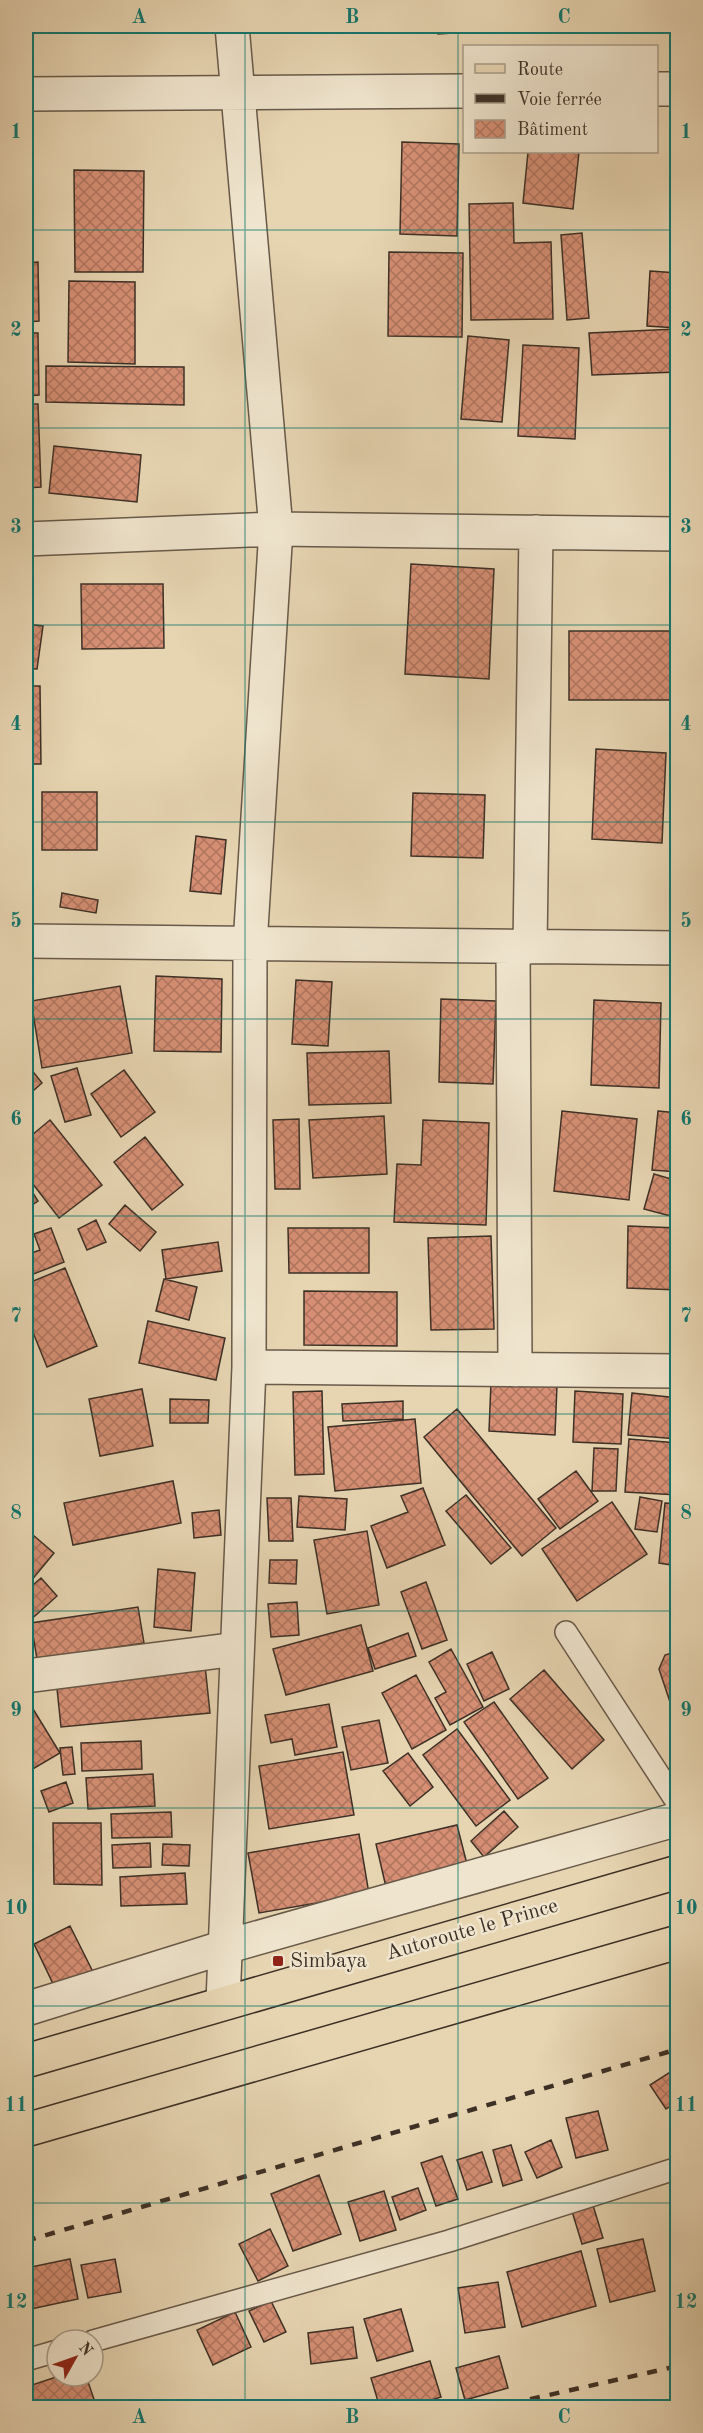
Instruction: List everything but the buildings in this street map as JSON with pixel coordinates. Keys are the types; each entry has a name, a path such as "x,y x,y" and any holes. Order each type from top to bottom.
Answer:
{"main road":[{"name":"Autoroute le Prince","path":"26,2061 223,2002 678,1872"},
{"path":"26,2130 678,1942"}],"street":[{"path":"223,2002 249,1367 250,945 276,529 232,26"},
{"path":"658,89 678,88"},
{"path":"26,94 463,91"},
{"path":"26,539 276,529 678,534"},
{"path":"515,1370 521,947 536,532"},
{"path":"26,941 678,948"},
{"path":"249,1367 678,1371"},
{"path":"26,1676 237,1649"},
{"path":"26,2009 225,1947 678,1819"}],"lane":[{"path":"566,1632 678,1804"},
{"path":"105,2338 449,2241 678,2168"},
{"path":"26,2360 45,2354"}],"railway":[{"path":"26,2241 678,2049"},
{"path":"491,2408 678,2366"}],"place":[{"name":"Simbaya","path":"278,1961"}]}
